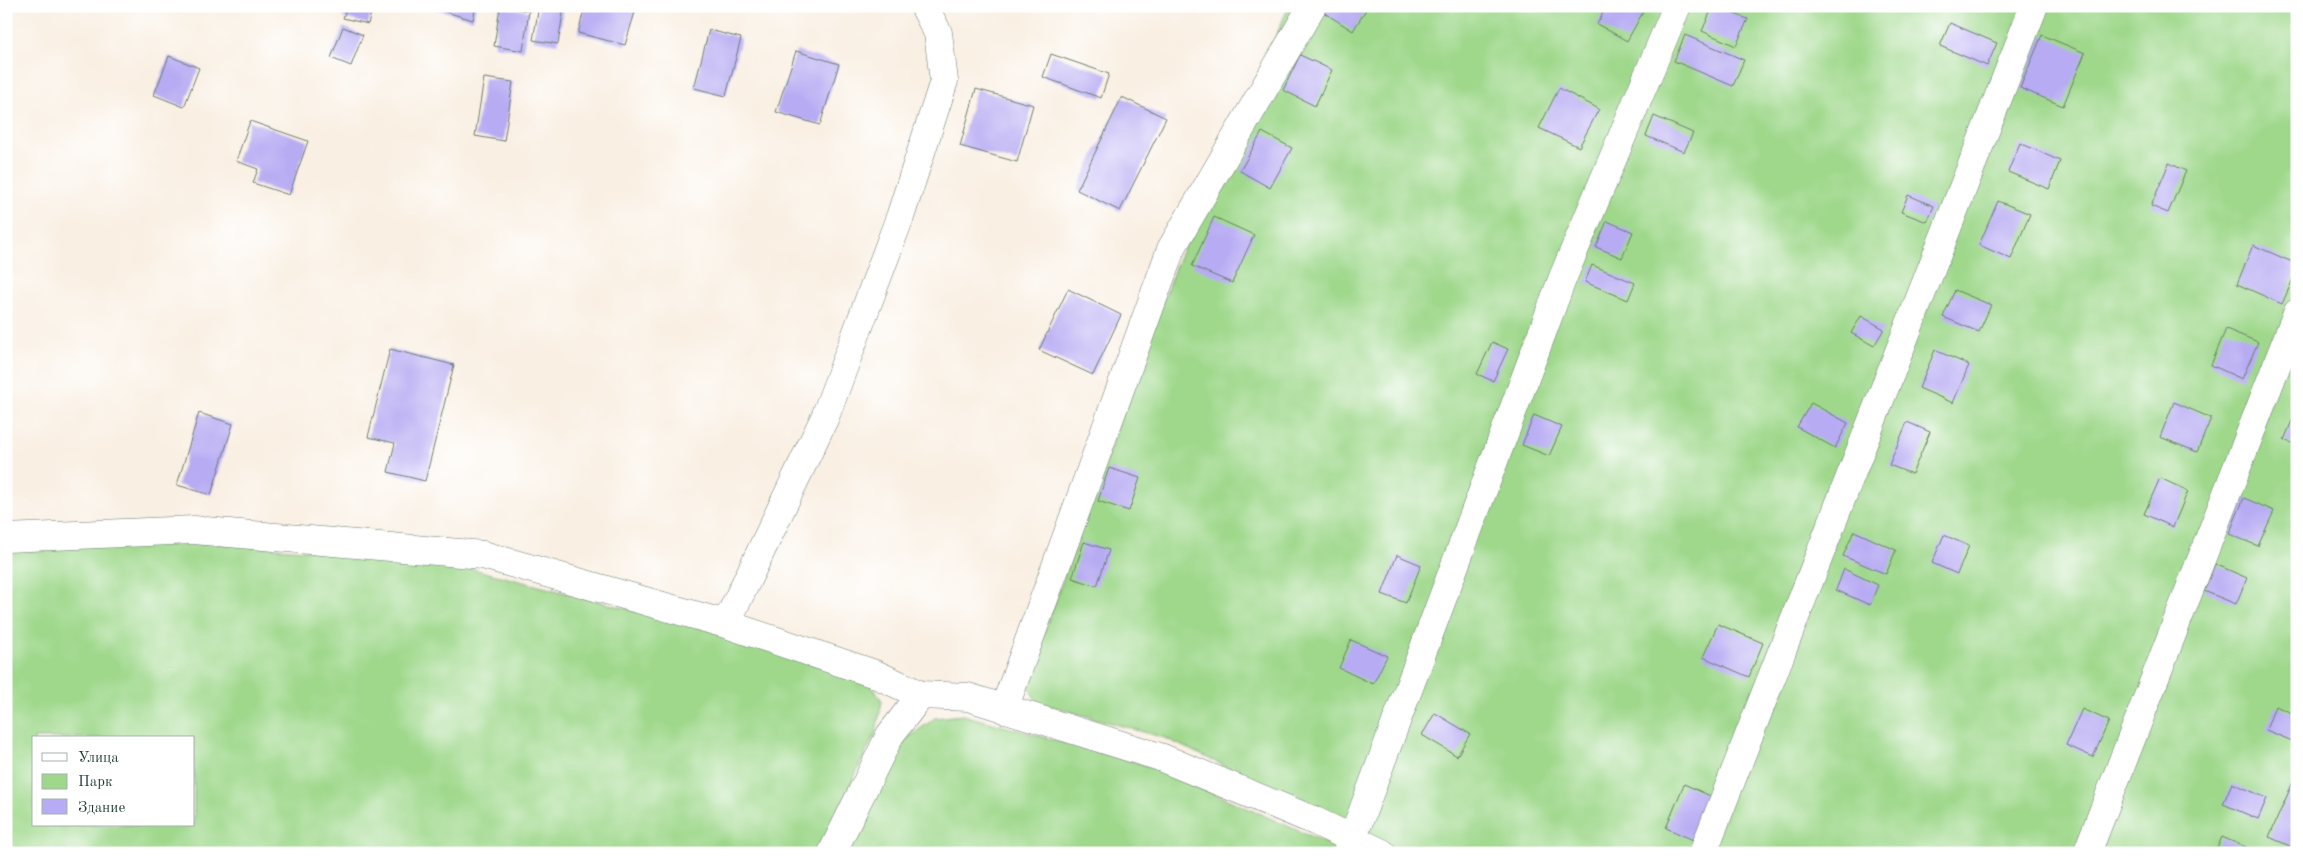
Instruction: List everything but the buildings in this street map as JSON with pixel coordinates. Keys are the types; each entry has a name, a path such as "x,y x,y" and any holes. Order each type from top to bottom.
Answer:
{"street":[{"path":"726,624 825,417 900,217 944,81 938,33 924,6"},
{"path":"1004,709 1171,249 1312,6"},
{"path":"1350,846 1563,277 1677,6"},
{"path":"1703,853 2034,6"},
{"path":"2087,853 2297,312"},
{"path":"6,538 194,530 483,555 726,624 876,674 921,695 968,698 1160,757 1350,846 1382,853"},
{"path":"832,853 890,735 921,695"}],"green space":[{"path":"1289,6 2297,6 2297,853 1403,853 1346,823 1165,738 1037,702 1026,683 1175,268"},
{"path":"193,542 361,554 473,569 713,631 870,683 882,701 876,732 817,853 6,853 6,550"},
{"path":"963,715 1156,768 1349,853 847,853 898,745 935,718"}]}
